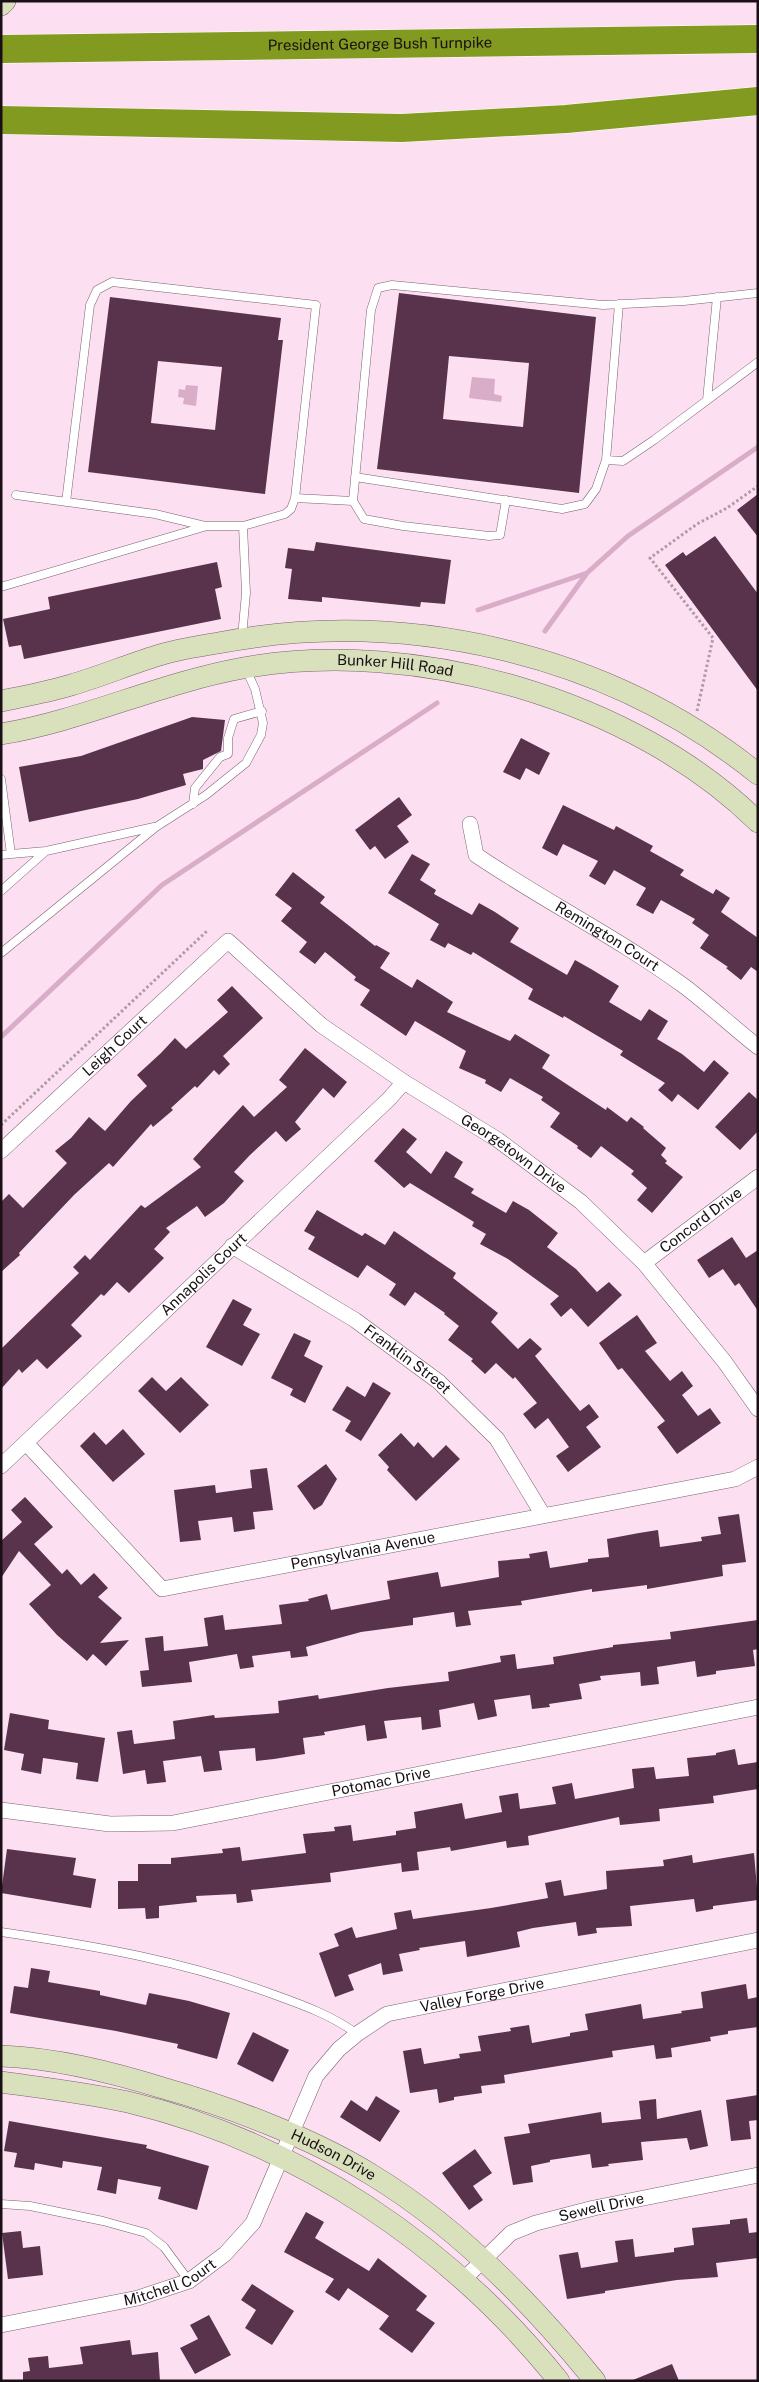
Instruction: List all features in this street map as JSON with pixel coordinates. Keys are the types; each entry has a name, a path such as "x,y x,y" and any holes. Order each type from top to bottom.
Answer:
{"highway":[{"name":"President George Bush Turnpike","path":"1,49 758,39"},
{"path":"1,120 402,128 566,119 758,102"}],"main road":[{"path":"1,5 5,1"},
{"name":"Bunker Hill Road","path":"1,702 72,685 163,654 242,639 330,632 384,632 464,641 505,649 564,667 625,692 707,737 758,774"},
{"path":"242,639 245,667"},
{"name":"Bunker Hill Road","path":"1,734 63,720 188,679 245,667 284,663 375,662 469,675 548,696 595,714 666,752 712,782 758,822"},
{"name":"Hudson Drive","path":"1,2056 36,2057 130,2077 205,2100 292,2135 371,2174 414,2204 482,2260 556,2333 595,2381"},
{"name":"Hudson Drive","path":"1,2082 128,2102 214,2129 282,2158 334,2184 464,2279 518,2333 559,2381"}],"street":[{"name":"Remington Court","path":"470,824 476,855 523,887 684,986 758,1047"},
{"name":"Georgetown Drive","path":"228,940 322,1025 404,1082 498,1140 573,1196 644,1263 724,1361 758,1409"},
{"name":"Leigh Court","path":"1,1152 228,940"},
{"name":"Annapolis Court","path":"1,1466 389,1099 404,1082"},
{"name":"Concord Drive","path":"644,1263 758,1177"},
{"name":"Franklin Street","path":"232,1246 355,1320 438,1382 497,1439 543,1515"},
{"name":"Pennsylvania Avenue","path":"26,1443 162,1589 735,1479 758,1467"},
{"name":"Potomac Drive","path":"1,1810 110,1824 173,1823 758,1707"},
{"name":"Valley Forge Drive","path":"282,2158 316,2076 339,2049 357,2034 387,2014 758,1940"},
{"name":"Mitchell Court","path":"1,2325 138,2298 189,2281 225,2254 253,2223 282,2158"},
{"name":"Sewell Drive","path":"464,2279 511,2233 536,2223 594,2208 758,2176"}],"lane":[{"path":"16,495 66,502 155,514 207,526 243,526 285,514 291,509 295,498 316,306 112,282 97,290 90,305 66,502"},
{"path":"506,500 500,535 490,536 404,526 364,519 353,501 371,310 378,288 392,285 502,296 619,304 758,293"},
{"path":"707,400 717,297"},
{"path":"355,478 562,509 585,504 596,489 606,460 619,304"},
{"path":"606,460 623,461 758,362"},
{"path":"295,498 353,501"},
{"path":"1,588 207,526"},
{"path":"242,639 246,593 243,526"},
{"path":"1,953 156,827 193,804 246,763 261,735 262,711 245,667"},
{"path":"193,804 195,788 220,757 228,754 228,738 234,719 262,711"},
{"path":"1,779 11,854"},
{"path":"1,855 46,851 156,827"},
{"path":"1,891 46,851"},
{"path":"1,1932 85,1944 172,1961 236,1980 297,2003 343,2024 357,2034"},
{"path":"1,2204 30,2206 103,2221 146,2233 164,2247 189,2281"}],"path":[{"path":"696,715 713,638 650,558 697,524 727,508 758,486"},
{"path":"1,1125 208,930"}],"shaded area":[{"path":"472,377 495,379 494,394 502,396 501,402 469,398"},
{"path":"186,385 198,386 196,406 183,404 184,398 178,397 179,389 185,390"}],"building":[{"path":"399,293 596,317 579,493 377,469","holes":["449,356 529,363 523,427 443,419"]},
{"path":"110,297 281,318 278,340 283,340 265,494 88,472","holes":["158,361 222,367 215,430 151,423"]},
{"path":"758,494 758,537 737,510"},
{"path":"715,536 758,594 758,691 665,565 683,552 686,556"},
{"path":"316,542 451,560 445,604 421,602 420,607 322,597 322,602 288,599 292,569 285,568 288,548 314,551"},
{"path":"217,562 222,587 215,589 221,619 24,659 21,645 9,647 3,619 50,609 48,597"},
{"path":"192,717 225,720 221,751 203,760 203,769 183,774 186,785 138,799 29,822 19,767 81,756"},
{"path":"521,738 550,753 539,775 526,768 520,780 503,772"},
{"path":"399,797 412,815 397,826 409,842 385,859 375,846 370,850 355,830"},
{"path":"563,805 614,830 616,826 653,846 650,851 684,870 680,875 713,894 716,889 730,898 721,912 758,938 758,972 751,967 741,980 726,968 728,967 700,948 709,935 692,923 695,919 661,900 653,914 636,905 646,888 614,870 605,885 589,876 598,861 563,844 557,856 542,848"},
{"path":"412,854 430,864 420,880 436,890 434,894 472,915 479,903 495,912 519,928 510,942 567,975 575,960 591,969 619,986 609,1002 641,1021 649,1009 668,1021 657,1039 682,1054 704,1072 714,1060 729,1073 698,1110 678,1094 672,1102 658,1090 665,1083 620,1055 623,1051 564,1016 563,1018 528,999 533,989 473,952 471,955 448,943 445,948 430,940 439,924 388,893"},
{"path":"293,872 325,897 320,903 375,946 390,953 380,968 412,988 417,979 453,1002 447,1012 510,1041 515,1034 550,1055 542,1068 606,1110 607,1107 627,1122 631,1117 644,1127 666,1148 661,1155 667,1161 665,1163 683,1177 652,1213 637,1200 647,1188 631,1174 634,1171 601,1146 591,1158 577,1148 578,1146 550,1127 560,1113 541,1100 543,1097 510,1078 501,1092 485,1083 486,1080 459,1068 466,1051 415,1021 406,1036 360,1005 370,990 354,980 356,977 325,952 315,964 299,952 307,942 281,921 292,908 275,895"},
{"path":"232,986 263,1018 223,1056 230,1064 219,1075 214,1070 197,1088 195,1086 171,1108 173,1110 153,1127 151,1124 113,1167 109,1163 74,1195 19,1253 20,1255 1,1272 1,1202 9,1194 23,1208 67,1163 55,1151 71,1138 89,1117 105,1131 147,1086 137,1075 175,1038 186,1049 228,1012 217,1000"},
{"path":"305,1048 347,1082 334,1098 323,1088 295,1122 301,1129 286,1142 276,1131 250,1155 234,1172 244,1181 224,1203 205,1217 197,1206 166,1228 170,1232 154,1249 164,1258 129,1293 117,1282 104,1296 101,1294 71,1325 82,1336 47,1369 37,1359 22,1373 19,1369 1,1389 1,1349 79,1273 73,1267 85,1255 90,1260 141,1205 145,1208 201,1167 193,1159 243,1105 254,1117 287,1087 279,1080"},
{"path":"749,1092 758,1100 758,1131 740,1150 715,1127"},
{"path":"403,1128 417,1139 406,1152 431,1174 446,1151 463,1162 454,1177 474,1189 471,1193 506,1213 513,1201 529,1210 558,1233 547,1247 576,1269 597,1292 609,1282 622,1295 588,1327 571,1308 561,1317 550,1304 559,1296 508,1259 480,1244 486,1234 472,1226 474,1222 410,1183 404,1188 374,1161"},
{"path":"317,1210 362,1236 365,1233 385,1245 394,1231 456,1273 453,1278 498,1313 491,1322 518,1349 530,1338 542,1349 535,1356 580,1411 589,1404 599,1417 586,1427 601,1447 568,1472 556,1456 569,1447 548,1418 535,1429 523,1414 537,1403 515,1377 513,1379 496,1363 485,1374 471,1361 473,1359 448,1340 459,1326 445,1313 415,1292 405,1306 389,1295 396,1284 367,1265 358,1278 308,1249 315,1237 304,1231"},
{"path":"732,1237 746,1258 758,1250 758,1311 739,1283 735,1286 723,1269 709,1278 697,1260"},
{"path":"233,1299 252,1309 243,1325 260,1334 242,1366 206,1347"},
{"path":"637,1315 657,1343 645,1351 670,1381 682,1371 693,1386 682,1395 698,1416 710,1408 721,1423 677,1454 657,1427 665,1421 622,1368 618,1370 599,1343"},
{"path":"294,1333 311,1341 304,1356 323,1366 305,1403 290,1395 293,1389 271,1378"},
{"path":"152,1377 166,1391 181,1377 209,1405 180,1433 138,1391"},
{"path":"373,1382 391,1393 361,1441 345,1431 351,1421 332,1410 347,1386 365,1397"},
{"path":"123,1429 145,1454 113,1482 80,1446 94,1432 106,1445"},
{"path":"401,1433 414,1447 418,1442 433,1458 446,1445 460,1459 416,1501 387,1470 389,1467 378,1455"},
{"path":"326,1464 337,1479 322,1505 314,1510 297,1486"},
{"path":"267,1468 273,1510 253,1512 255,1529 234,1532 232,1517 198,1521 201,1540 180,1542 174,1490 215,1485 216,1493 252,1488 250,1470"},
{"path":"25,1497 53,1527 34,1544 62,1574 67,1569 81,1585 94,1573 108,1588 98,1597 122,1618 100,1643 129,1640 106,1666 93,1654 87,1661 57,1635 29,1604 51,1585 19,1551 1,1578 1,1541 22,1522 11,1510"},
{"path":"739,1514 746,1562 722,1565 723,1576 647,1589 647,1585 592,1592 592,1589 521,1601 522,1605 468,1611 471,1625 456,1627 454,1612 413,1618 413,1625 361,1632 306,1647 308,1656 291,1658 290,1651 252,1656 254,1667 240,1669 237,1654 189,1662 192,1682 142,1687 140,1671 149,1670 145,1638 163,1636 164,1651 208,1646 204,1618 223,1615 225,1630 282,1624 279,1605 309,1601 308,1599 327,1594 331,1610 390,1599 387,1581 438,1572 441,1587 499,1577 498,1561 530,1558 529,1554 547,1551 550,1568 588,1562 588,1559 609,1557 607,1539 658,1530 660,1547 702,1541 701,1537 721,1534 718,1517"},
{"path":"758,1620 758,1649 753,1650 755,1666 716,1671 716,1674 697,1677 695,1661 657,1667 659,1684 641,1686 640,1672 600,1676 601,1680 579,1684 582,1699 549,1704 550,1707 532,1709 530,1695 494,1700 497,1716 478,1720 474,1703 439,1710 441,1727 422,1730 421,1717 384,1721 387,1738 367,1741 365,1725 324,1732 325,1735 303,1738 305,1754 256,1761 255,1748 219,1751 222,1770 204,1772 201,1756 163,1761 166,1782 147,1784 145,1770 123,1774 117,1732 132,1730 134,1744 175,1739 173,1721 214,1715 215,1718 279,1713 278,1701 318,1695 319,1699 449,1681 448,1672 501,1662 500,1656 515,1654 517,1669 554,1664 553,1657 613,1647 613,1645 671,1639 670,1632"},
{"path":"10,1713 49,1720 48,1729 105,1738 98,1782 76,1779 78,1763 43,1758 41,1774 21,1770 24,1754 4,1750"},
{"path":"735,1749 738,1765 758,1762 758,1789 713,1796 714,1803 659,1809 660,1821 620,1825 619,1817 528,1836 529,1845 507,1848 506,1841 451,1851 450,1847 417,1852 419,1870 402,1872 401,1863 330,1873 331,1882 251,1890 253,1901 237,1903 236,1894 196,1896 197,1902 159,1906 159,1918 146,1919 145,1908 118,1909 118,1881 138,1881 138,1864 171,1864 171,1858 223,1853 222,1849 240,1847 242,1861 306,1853 303,1834 335,1831 334,1827 351,1825 353,1841 396,1835 396,1831 416,1828 414,1812 462,1803 465,1819 502,1812 499,1796 518,1793 520,1809 556,1804 552,1787 572,1783 575,1799 634,1788 632,1769 654,1767 656,1779 689,1776 687,1758 716,1755 716,1753"},
{"path":"7,1849 76,1858 73,1875 96,1879 91,1908 1,1893"},
{"path":"754,1853 758,1900 713,1906 713,1909 696,1912 694,1899 630,1906 632,1926 596,1928 597,1933 578,1936 576,1922 533,1928 517,1932 520,1947 467,1957 465,1941 419,1948 420,1950 399,1954 403,1971 383,1975 381,1963 348,1975 354,1990 335,1997 319,1953 339,1946 334,1934 352,1927 356,1938 397,1929 394,1913 411,1910 413,1919 548,1898 545,1883 561,1880 564,1896 607,1889 606,1871 664,1866 663,1860 692,1855 693,1863"},
{"path":"31,1968 50,1971 48,1982 100,1991 100,1995 146,2005 149,1993 189,2001 230,2013 217,2059 177,2048 178,2044 116,2031 10,2013 14,1986 28,1988"},
{"path":"746,1984 748,1999 758,1997 758,2027 728,2031 728,2034 710,2037 711,2041 671,2048 672,2057 656,2059 654,2045 612,2051 613,2057 504,2075 505,2083 481,2086 482,2093 454,2097 454,2100 439,2103 437,2089 410,2093 403,2051 421,2048 424,2064 460,2058 459,2054 481,2051 478,2036 511,2031 510,2028 529,2025 532,2043 570,2036 570,2033 588,2030 585,2014 641,2004 643,2019 682,2013 681,2011 703,2008 701,1992"},
{"path":"253,2032 289,2050 273,2082 237,2064"},
{"path":"758,2095 758,2120 749,2121 751,2139 731,2141 726,2100"},
{"path":"376,2096 400,2111 380,2142 340,2117 351,2100 367,2111"},
{"path":"656,2099 657,2119 701,2110 708,2146 690,2150 687,2138 641,2142 643,2160 592,2168 590,2154 550,2160 550,2162 531,2166 533,2182 513,2185 504,2137 530,2133 528,2124 601,2112 602,2123 641,2119 639,2101"},
{"path":"9,2121 147,2145 146,2148 209,2166 197,2210 158,2199 161,2187 118,2179 116,2194 97,2190 102,2167 63,2161 62,2168 35,2163 34,2170 14,2167 17,2153 4,2151"},
{"path":"475,2149 492,2173 473,2186 483,2200 469,2210 442,2173"},
{"path":"306,2212 324,2222 315,2238 369,2271 378,2258 427,2296 416,2310 435,2323 412,2353 379,2329 389,2316 348,2288 339,2301 325,2292 334,2279 284,2252"},
{"path":"747,2218 749,2233 758,2232 758,2258 716,2263 718,2277 677,2280 567,2299 559,2255 578,2252 581,2268 618,2262 615,2241 633,2239 635,2257 674,2252 674,2248 694,2245 692,2228 730,2224 730,2220"},
{"path":"21,2231 23,2248 40,2246 43,2275 8,2279 2,2233"},
{"path":"252,2284 294,2311 272,2345 245,2328 256,2310 241,2300"},
{"path":"209,2315 231,2355 195,2374 180,2348 198,2339 190,2325"},
{"path":"130,2340 132,2355 158,2352 160,2381 23,2381 23,2372 30,2371 28,2358 48,2356 49,2368 83,2364 80,2347"},
{"path":"672,2364 679,2381 633,2381 633,2380"}],"waterway":[{"path":"545,631 587,573 628,536 758,447"},
{"path":"478,610 587,573"},
{"path":"1,1037 162,885 437,703"}]}
